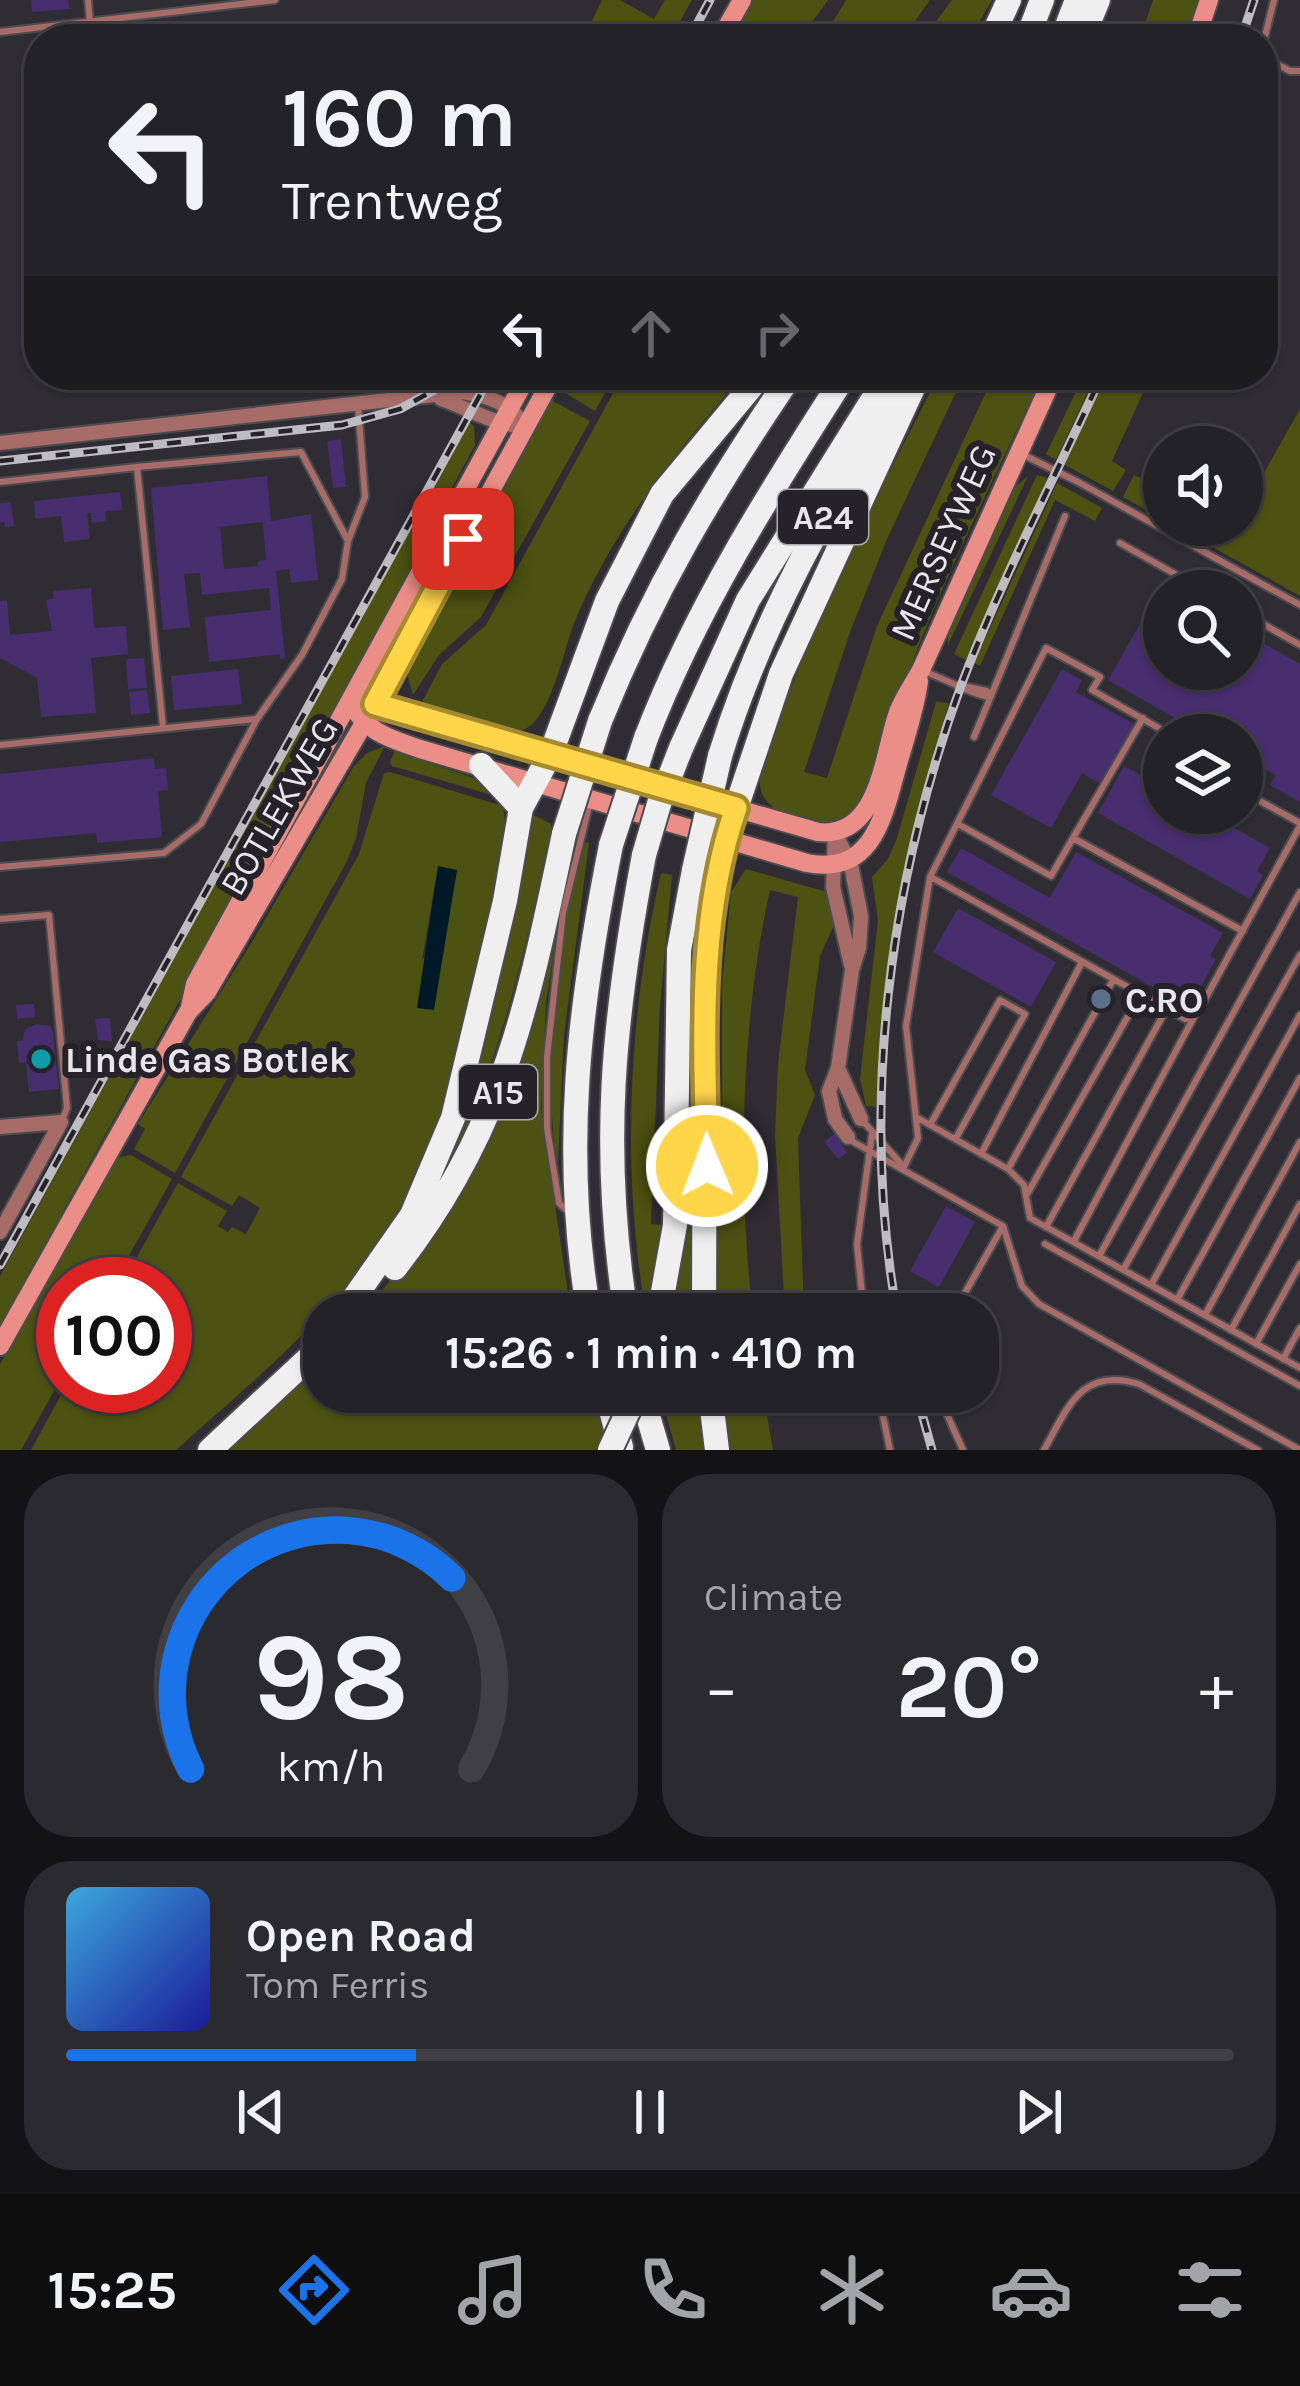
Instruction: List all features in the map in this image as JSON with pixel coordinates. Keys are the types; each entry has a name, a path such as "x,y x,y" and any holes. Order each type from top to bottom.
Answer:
{"highway":[{"name":"A15","path":"358,1293 412,1215 453,1118 505,901 521,808 551,754 590,643 655,504 749,390"},
{"name":"A15","path":"373,1293 446,1198 494,1102 524,1018 564,834 600,721 641,622 695,520 781,390"},
{"name":"A15","path":"587,1293 574,1114 581,1003 611,845 663,693 715,586 835,390"},
{"path":"623,1293 614,1239 610,1104 617,1016 644,855 681,748 748,600 878,390"},
{"name":"A24","path":"663,1293 676,1225 679,950 720,756 749,665 780,596 899,390"},
{"path":"704,1293 705,994 725,838 781,674 912,390"},
{"path":"481,765 521,808"},
{"path":"210,1450 303,1363"},
{"path":"612,1413 622,1450"},
{"path":"610,1450 628,1413"},
{"path":"646,1413 658,1450"},
{"path":"713,1413 717,1450"}],"main road":[{"name":"BOTLEKWEG","path":"188,1012 195,984 520,390"},
{"name":"BOTLEKWEG","path":"0,1346 188,1012 207,992 375,704 546,390"},
{"name":"MERSEYWEG","path":"836,833 858,822 870,806 901,705 1047,390"},
{"name":"MERSEYWEG","path":"840,862 863,849 880,826 915,711 921,670"},
{"path":"350,703 375,704 818,832 836,833"},
{"path":"350,703 364,723 394,740 807,863 840,862"}],"street":[{"path":"0,443 461,392 486,395 511,406 527,427"},
{"path":"436,397 480,412 502,426 527,427"},
{"path":"836,833 852,970"},
{"path":"840,862 860,916 860,948 852,970 838,1068 829,1091 835,1118 848,1137"},
{"path":"838,1068 860,1119"},
{"path":"0,1127 61,1122"},
{"path":"0,1232 61,1122"}],"lane":[{"path":"88,0 91,22"},
{"path":"73,24 275,0"},
{"path":"0,868 164,853 201,824 257,719 302,655 342,579 348,541 365,497 358,405"},
{"path":"0,482 302,452 348,541"},
{"path":"1018,453 1300,605"},
{"path":"137,467 163,728"},
{"path":"974,737 1066,516"},
{"path":"1120,542 1169,570"},
{"path":"1263,624 1300,645"},
{"path":"903,1168 918,1138 906,1026 930,877 1046,648 1100,677 1093,690 1143,718 1051,876 957,824"},
{"path":"921,670 989,697"},
{"path":"0,745 257,719"},
{"path":"578,1220 559,1203 546,1119 546,1069 561,927 591,798"},
{"path":"1073,1242 1300,825 1263,803"},
{"path":"1073,838 1243,931"},
{"path":"930,877 1166,1010 1194,1017"},
{"path":"1099,1256 1300,892"},
{"path":"0,919 49,915 67,1108 61,1122"},
{"path":"1124,1270 1300,955"},
{"path":"981,1154 1082,962"},
{"path":"1007,1169 1113,980"},
{"path":"1026,1196 1140,995"},
{"path":"930,1125 1000,1000 1025,1014 956,1139"},
{"path":"1046,1227 1166,1010"},
{"path":"1151,1285 1300,1016"},
{"path":"1178,1300 1300,1078"},
{"path":"916,1117 1007,1169 1024,1185 1030,1218 1300,1368"},
{"path":"860,1119 903,1168"},
{"path":"862,1293 857,1244 872,1134"},
{"path":"848,1137 868,1153 1003,1226 1022,1286 1040,1304 1300,1450"},
{"path":"1205,1315 1300,1142"},
{"path":"1231,1330 1300,1204"},
{"path":"964,1293 1003,1226"},
{"path":"1046,1244 1300,1386"},
{"path":"1256,1343 1300,1264"},
{"path":"1283,1359 1300,1328"},
{"path":"1043,1450 1074,1397 1091,1384 1118,1380 1138,1384 1258,1450"},
{"path":"882,1413 890,1450"},
{"path":"946,1413 963,1450"}],"green space":[{"path":"602,0 620,0 654,19 665,0 692,0 678,24 592,21"},
{"path":"753,0 828,0 811,24 740,24"},
{"path":"846,0 930,0 913,24 832,24"},
{"path":"952,0 992,0 978,24 934,24"},
{"path":"1153,0 1198,0 1190,24 1145,24"},
{"path":"566,390 607,390 595,411"},
{"path":"615,390 731,390 627,523 574,623 549,697 525,729 488,729 421,704 442,664 486,625"},
{"path":"931,390 957,390 887,539 850,632 804,772 827,778 877,626 987,390 1036,390 928,624 869,789 852,815 841,821 805,822 780,812 763,795 763,761 874,503"},
{"path":"1077,390 1089,390 1056,460 1046,454"},
{"path":"1099,390 1144,390 1112,461 1126,470 1113,491 1065,465"},
{"path":"549,399 590,421 481,617 439,655 413,695 406,670 410,652"},
{"path":"1300,409 1300,596 1263,575 1263,570 1253,570 1211,546 1263,546 1263,475"},
{"path":"469,422 474,426 475,445 446,499 438,534 0,1325 0,1276"},
{"path":"1037,475 1048,478 966,660 954,654"},
{"path":"1134,475 1143,480 1143,508 1123,497"},
{"path":"1028,476 948,645 948,631 1015,487"},
{"path":"1057,483 1102,508 1095,521 1055,500 980,666 974,663"},
{"path":"936,702 949,703 899,903 876,1107 866,1106 860,1079 878,920 872,877 888,859 897,838"},
{"path":"385,746 366,783 347,861 175,1173 134,1149 145,1129 138,1124 249,947 354,766 367,753"},
{"path":"397,746 426,762 480,780 499,797 392,766"},
{"path":"384,773 503,806 503,859 462,1042 434,1133 395,1217 341,1293 303,1293 303,1333 176,1450 31,1450 51,1413 192,1413 192,1257 137,1257 178,1183 227,1211 218,1226 246,1234 260,1208 239,1195 232,1206 181,1177 359,854","holes":["438,867 457,871 443,939 422,960"]},
{"path":"532,814 551,824 551,837 517,975 475,1105 434,1192"},
{"path":"586,842 564,1035 558,1164 551,1090 554,1002 567,915"},
{"path":"746,869 827,892 835,923 820,956 805,1070 815,1095 798,1138 803,1293 784,1293 775,1135 778,1064 798,897 770,890 753,992 745,1101 751,1293 715,1293 722,983 731,892"},
{"path":"661,873 672,875 660,1005 651,1224 695,1228 693,1293 643,1293 638,1259 632,1093 650,927"},
{"path":"563,891 546,1003 541,1109 568,1293 380,1293 434,1227"},
{"path":"131,1155 172,1179 128,1257 60,1257 116,1158"},
{"path":"36,1300 36,1413 42,1413 21,1450 0,1450 0,1364"},
{"path":"303,1372 303,1413 599,1413 612,1450 218,1450"},
{"path":"666,1413 701,1413 707,1450 676,1450"},
{"path":"722,1413 767,1413 773,1450 727,1450"}],"water":[{"path":"438,866 457,870 434,1010 417,1008"}],"building":[{"path":"31,0 68,0 69,9 32,12"},
{"path":"341,439 346,487 333,488 327,441"},
{"path":"267,476 271,521 311,514 318,580 291,583 289,569 276,571 285,658 280,659 280,654 209,662 205,617 271,610 269,588 202,595 200,573 184,574 190,627 163,630 151,488","holes":["263,522 266,560 258,561 258,566 224,569 220,527"]},
{"path":"120,492 122,510 105,511 106,521 92,523 87,513 90,539 64,542 61,516 35,519 34,501"},
{"path":"11,502 14,526 5,527 0,523 0,503"},
{"path":"91,588 94,628 126,626 128,654 91,658 96,713 41,717 37,678 0,658 0,601 7,600 10,635 52,631 46,600 54,599 53,591"},
{"path":"1143,619 1143,690 1263,690 1263,643 1300,664 1300,802 1270,785 1276,775 1263,768 1263,714 1168,714 1108,680"},
{"path":"144,658 147,688 128,689 126,659"},
{"path":"238,669 242,704 174,710 171,676"},
{"path":"1062,669 1082,680 1076,692 1134,724 1101,784 1082,773 1051,828 991,795"},
{"path":"147,690 150,713 131,715 129,692"},
{"path":"154,758 155,769 166,768 168,790 158,791 162,837 97,843 96,833 0,842 0,774"},
{"path":"1124,766 1143,776 1143,834 1245,834 1270,848 1257,871 1263,875 1250,899 1098,813"},
{"path":"961,848 1050,898 1076,852 1223,933 1210,956 1216,959 1198,992 1192,989 1183,1004 947,872"},
{"path":"958,908 1056,962 1031,1007 933,952"},
{"path":"34,1004 35,1017 17,1019 16,1005"},
{"path":"110,1018 112,1041 98,1040 95,1019"},
{"name":"Linde Gas Botlek","path":"50,1026 53,1033 59,1089 29,1092 26,1062 19,1063 17,1041 23,1040 25,1029"},
{"path":"835,1134 847,1153 838,1159 824,1142"},
{"path":"946,1206 975,1222 939,1287 910,1271"}],"railway":[{"path":"697,24 710,0"},
{"path":"1246,24 1254,0"},
{"path":"0,461 342,425 400,409 434,390"},
{"path":"0,1265 483,390"},
{"path":"894,1293 881,1155 882,1075 888,994 916,836 962,683 1011,566 1095,390"},
{"path":"922,1413 932,1450"}],"place":[{"name":"C.RO","path":"1101,999"},
{"name":"Linde Gas Botlek","path":"41,1059"}],"route":[{"path":"463,539 375,704 736,808 725,838 709,938 707,1166"}]}
